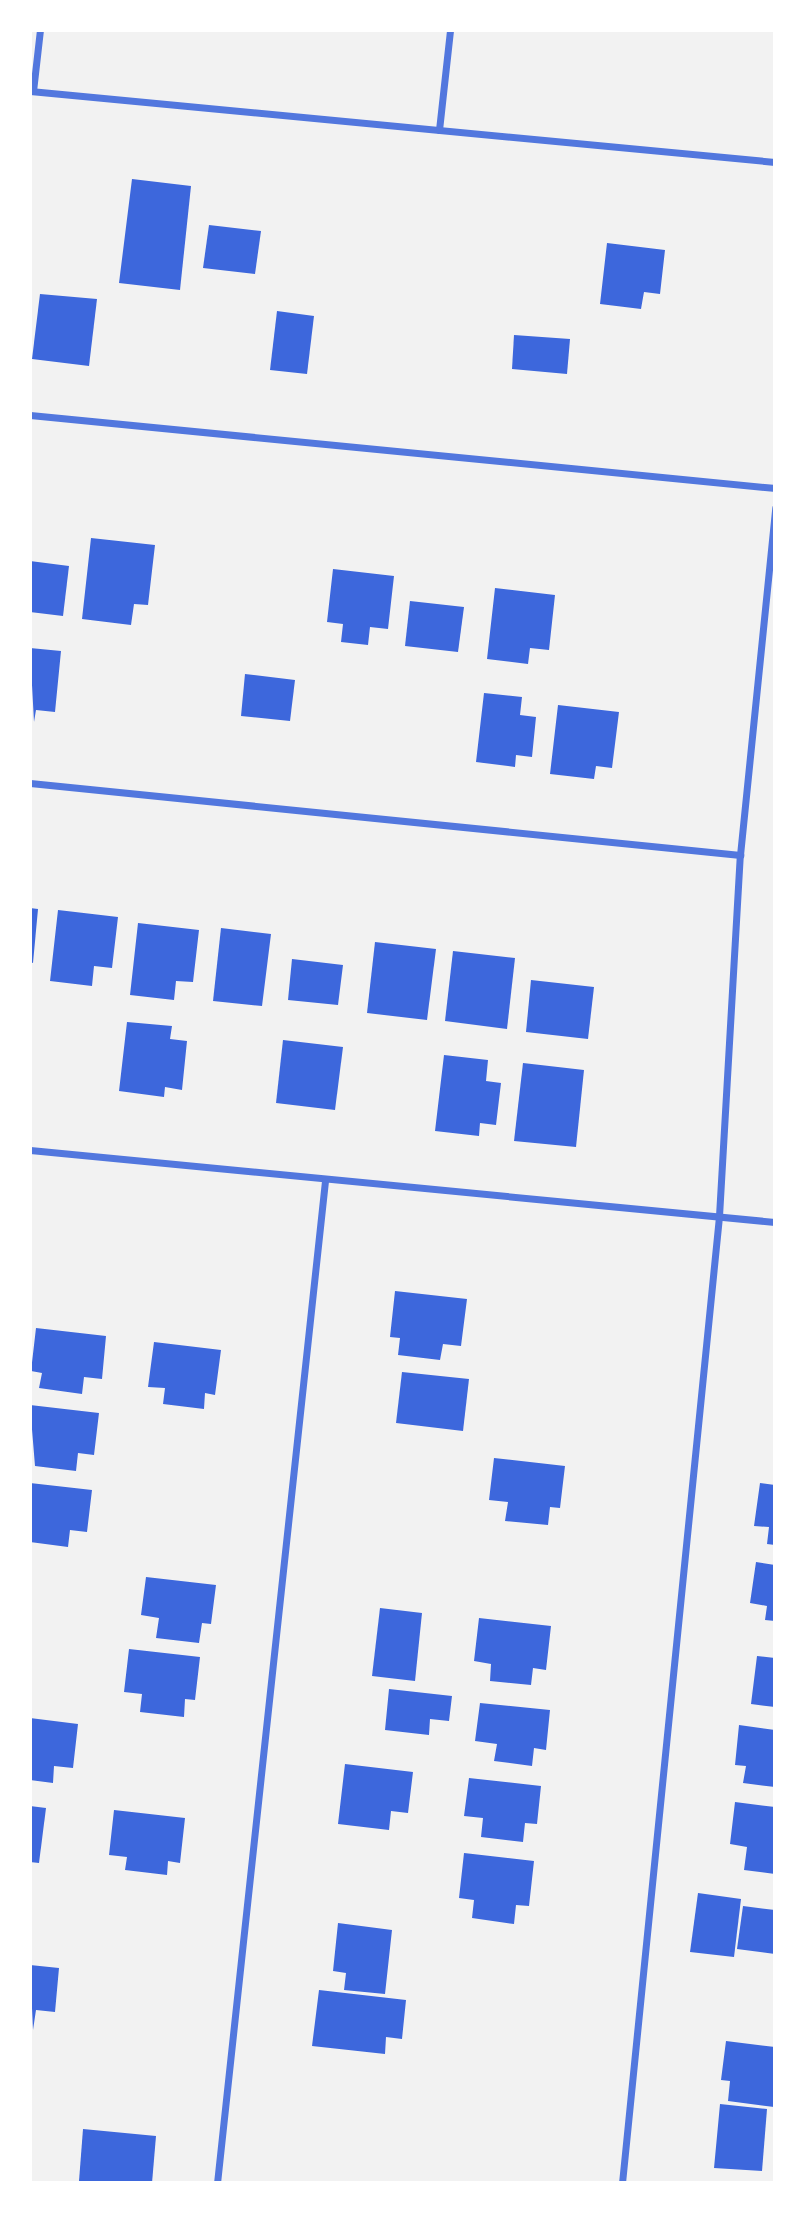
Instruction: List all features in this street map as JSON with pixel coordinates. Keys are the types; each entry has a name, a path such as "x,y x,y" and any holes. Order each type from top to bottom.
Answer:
{"street":[{"path":"40,30 31,91 775,162"},
{"path":"439,130 450,30"},
{"path":"30,415 775,488"},
{"path":"622,2183 719,1216 740,855 775,508"},
{"path":"30,783 740,855"},
{"path":"30,1150 325,1181 775,1222"},
{"path":"217,2183 325,1181"}],"building":[{"path":"132,179 191,186 180,290 119,283"},
{"path":"209,225 261,231 255,274 203,268"},
{"path":"607,243 665,250 660,294 644,292 641,309 600,304"},
{"path":"40,294 97,299 89,366 32,359"},
{"path":"277,311 314,316 307,374 270,370"},
{"path":"514,335 570,339 567,374 512,369"},
{"path":"91,538 155,545 148,605 134,604 131,625 82,619"},
{"path":"30,561 69,566 63,616 30,612"},
{"path":"333,569 394,576 388,629 370,627 368,645 341,642 343,624 327,622"},
{"path":"495,588 555,595 549,650 530,648 528,664 487,659"},
{"path":"410,601 464,607 458,652 405,646"},
{"path":"30,648 61,651 55,712 36,710 34,722"},
{"path":"245,674 295,680 290,721 241,716"},
{"path":"484,693 522,697 520,715 536,717 532,757 516,755 515,767 476,762"},
{"path":"558,705 619,712 612,768 596,766 594,779 550,774"},
{"path":"30,908 38,909 33,963 30,962"},
{"path":"58,910 118,917 112,968 94,966 92,986 50,981"},
{"path":"138,923 199,930 193,982 176,981 174,1000 130,995"},
{"path":"221,928 271,934 262,1006 213,1001"},
{"path":"375,942 436,949 427,1020 367,1013"},
{"path":"453,951 515,958 507,1029 445,1021"},
{"path":"292,959 343,965 338,1005 288,1000"},
{"path":"531,980 594,987 588,1039 526,1032"},
{"path":"127,1022 172,1026 170,1039 187,1041 182,1090 165,1087 164,1097 119,1091"},
{"path":"283,1040 343,1047 335,1110 276,1103"},
{"path":"444,1055 488,1060 486,1081 501,1083 496,1125 480,1123 479,1136 435,1131"},
{"path":"523,1063 584,1070 576,1147 514,1141"},
{"path":"395,1291 467,1299 461,1346 443,1344 440,1360 398,1355 400,1338 390,1337"},
{"path":"36,1328 106,1336 102,1379 84,1377 82,1394 39,1388 42,1373 31,1371"},
{"path":"154,1342 221,1350 215,1395 205,1393 204,1409 163,1404 165,1388 148,1387"},
{"path":"402,1372 469,1379 463,1431 396,1423"},
{"path":"30,1405 99,1413 94,1455 78,1453 76,1471 35,1466"},
{"path":"494,1458 565,1466 560,1508 550,1507 548,1525 505,1521 508,1502 489,1500"},
{"path":"30,1483 92,1490 87,1532 70,1530 68,1547 30,1542"},
{"path":"760,1483 775,1485 775,1545 767,1544 769,1527 754,1526"},
{"path":"756,1562 775,1565 775,1621 765,1620 767,1606 750,1603"},
{"path":"146,1577 216,1585 211,1624 202,1623 199,1643 156,1638 159,1618 141,1615"},
{"path":"380,1608 422,1613 415,1681 372,1676"},
{"path":"479,1618 551,1626 546,1670 533,1668 531,1685 490,1681 491,1664 474,1661"},
{"path":"129,1649 200,1657 195,1700 185,1699 184,1717 140,1712 142,1694 124,1692"},
{"path":"757,1656 775,1658 775,1707 751,1704"},
{"path":"389,1689 452,1696 449,1721 430,1719 429,1735 385,1730"},
{"path":"480,1703 550,1710 546,1750 534,1748 532,1766 494,1761 497,1744 475,1741"},
{"path":"30,1718 78,1724 73,1768 54,1766 53,1783 30,1780"},
{"path":"739,1725 775,1730 775,1787 743,1783 746,1766 735,1765"},
{"path":"345,1764 413,1772 408,1813 391,1811 389,1830 338,1824"},
{"path":"469,1778 541,1786 537,1824 525,1823 523,1842 481,1837 483,1818 464,1816"},
{"path":"735,1802 775,1807 775,1874 744,1870 747,1847 730,1844"},
{"path":"30,1806 46,1808 39,1863 30,1862"},
{"path":"114,1810 185,1818 180,1863 168,1861 167,1875 125,1870 127,1857 109,1855"},
{"path":"464,1853 534,1861 529,1906 516,1905 514,1924 472,1918 474,1900 459,1898"},
{"path":"698,1893 741,1899 734,1957 690,1952"},
{"path":"743,1906 775,1910 775,1954 737,1949"},
{"path":"338,1923 392,1930 385,1994 344,1990 346,1973 333,1971"},
{"path":"30,1965 59,1968 55,2012 36,2010 33,2030"},
{"path":"319,1990 406,2000 402,2039 386,2037 385,2054 312,2046"},
{"path":"726,2041 775,2047 774,2107 728,2101 730,2081 721,2080"},
{"path":"720,2104 767,2109 762,2171 714,2168"},
{"path":"83,2129 156,2136 152,2183 79,2181"}]}
